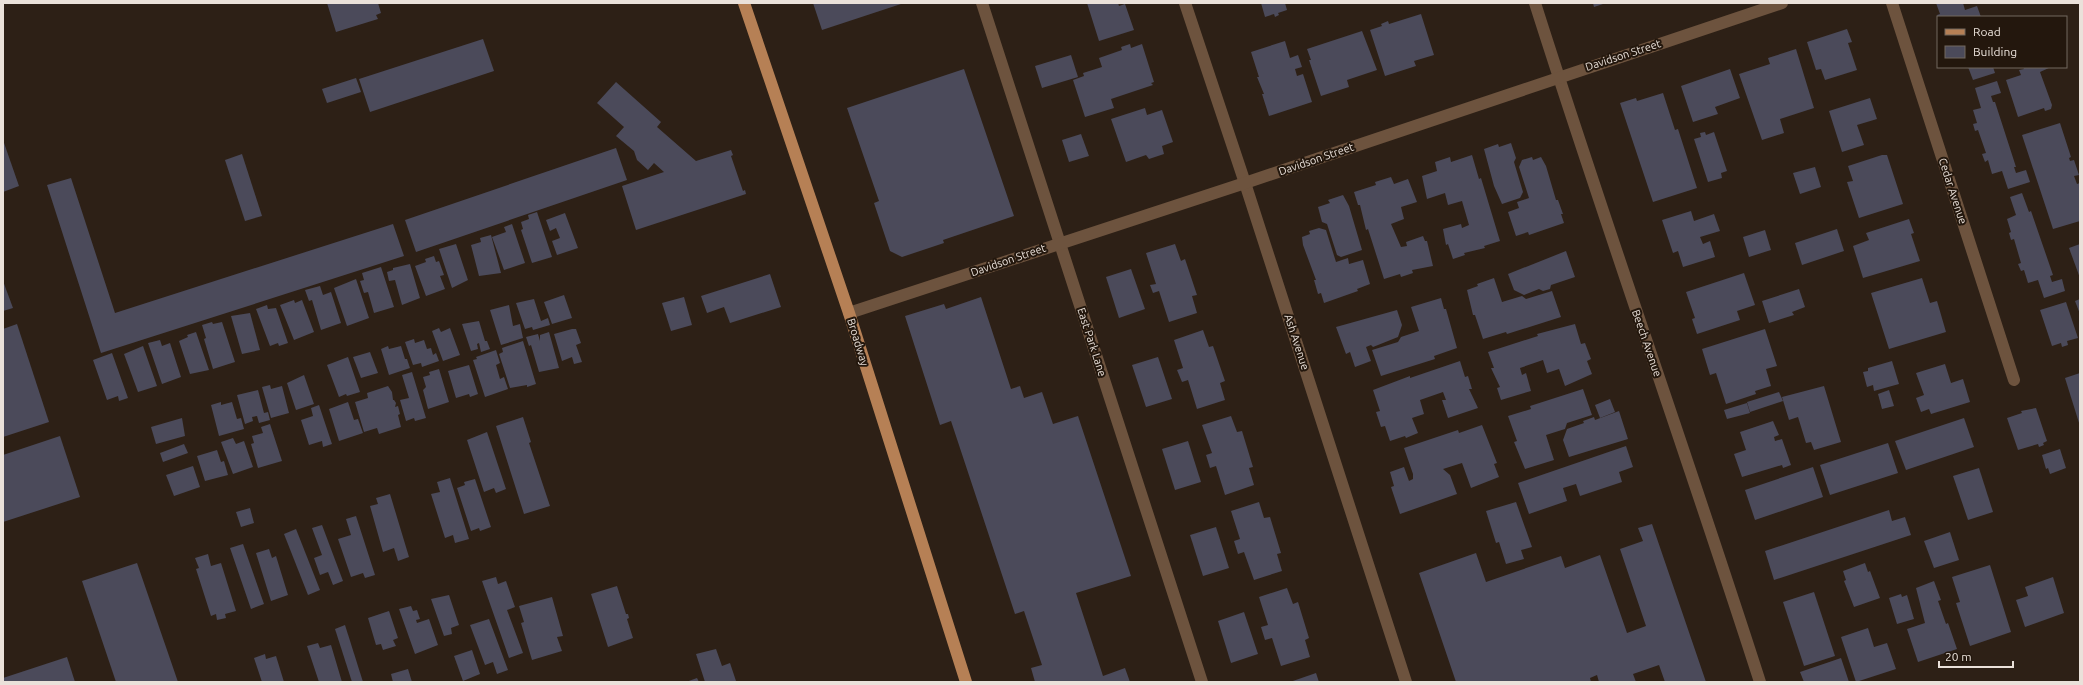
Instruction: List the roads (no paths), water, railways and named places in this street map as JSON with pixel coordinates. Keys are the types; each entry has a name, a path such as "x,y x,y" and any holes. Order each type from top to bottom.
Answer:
{"main road":[{"name":"Broadway","path":"744,3 849,313 966,682"}],"street":[{"name":"East Park Lane","path":"982,3 1202,682"},
{"name":"Ash Avenue","path":"1185,3 1245,183 1406,682"},
{"name":"Beech Avenue","path":"1535,3 1608,231 1699,493 1760,682"},
{"name":"Davidson Street","path":"849,313 1245,183 1782,3"},
{"name":"Cedar Avenue","path":"1892,3 2014,380"}]}
